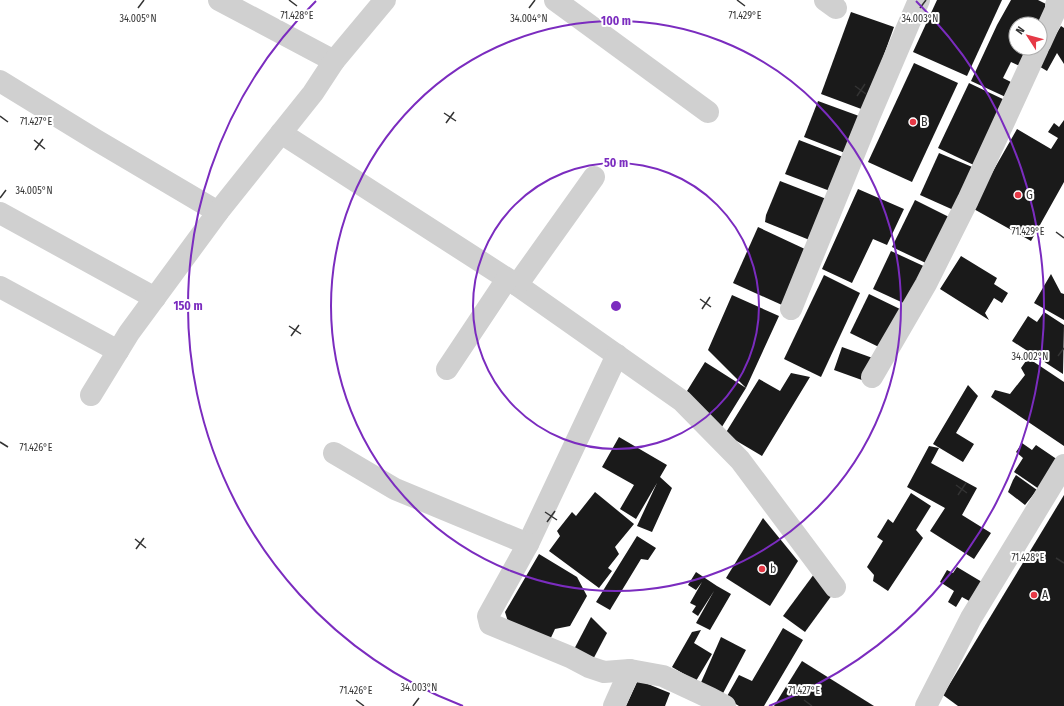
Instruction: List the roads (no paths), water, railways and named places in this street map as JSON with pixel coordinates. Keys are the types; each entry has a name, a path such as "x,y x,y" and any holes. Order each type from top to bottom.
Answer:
{"street":[{"path":"219,0 334,61"},
{"path":"90,395 129,333 218,212 313,93 334,61 385,0"},
{"path":"555,0 708,112"},
{"path":"791,310 866,125 919,0"},
{"path":"1048,26 1056,9 1056,5"},
{"path":"872,377 926,284 968,200 1034,56"},
{"path":"0,81 218,212"},
{"path":"281,133 512,282 682,402 740,460 835,587"},
{"path":"447,369 512,282 594,177"},
{"path":"0,214 155,298"},
{"path":"0,287 118,351"},
{"path":"617,355 528,544 488,616 490,624 596,670 604,672 630,670 663,676 725,706"},
{"path":"334,453 394,489 528,544"},
{"path":"926,706 970,618 1064,465"},
{"path":"614,706 630,670"}],"place":[{"name":"B","path":"913,122"},
{"name":"G","path":"1018,195"},
{"name":"b","path":"762,569"},
{"name":"A","path":"1034,595"}]}
